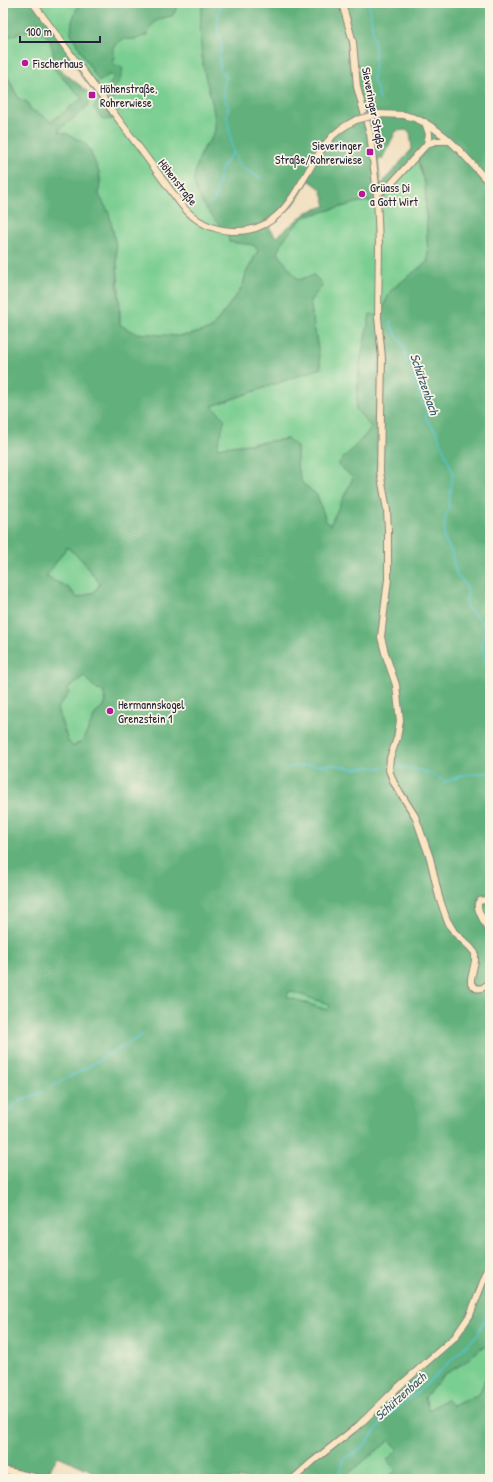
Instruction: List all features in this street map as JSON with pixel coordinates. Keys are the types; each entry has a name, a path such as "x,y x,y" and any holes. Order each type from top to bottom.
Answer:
{"main road":[{"name":"Höhenstraße","path":"33,3 183,208 199,221 211,227 222,230 250,230 263,225 276,217 288,204 327,142 344,127 356,120 379,114 392,113 404,115 425,122"},
{"name":"Sieveringer Straße","path":"342,3 353,42 357,87 370,134 377,194 379,245 378,317 382,358 380,472 388,530 388,579 381,637 384,653 396,685 400,721 398,738 390,758 390,770 394,783 415,816 430,858 439,897 447,920 454,932 475,953 471,984 476,988 482,988 486,986 490,978"},
{"path":"425,122 428,130 428,144"},
{"path":"425,122 439,131 490,184"},
{"path":"377,194 390,184 428,144 440,141 449,141"},
{"path":"490,903 483,900 480,902 478,907 490,933"},
{"path":"293,1479 359,1425 396,1388 455,1337 470,1315 490,1264"},
{"path":"3,1470 43,1479"}],"green space":[{"path":"3,3 37,3 104,95 114,77 110,74 99,82 71,33 72,21 78,6 82,3 180,3 172,16 163,18 154,23 148,34 137,39 125,39 120,41 113,48 115,58 113,62 115,65 121,66 123,70 120,80 112,92 115,94 114,99 102,104 113,119 103,120 93,107 98,100 91,97 86,108 59,129 59,132 68,134 86,144 99,172 99,195 109,213 116,246 120,325 136,333 176,336 189,335 211,329 239,292 243,285 246,273 258,251 254,245 229,242 228,236 203,204 194,183 199,160 204,148 211,139 215,130 215,119 204,71 202,52 200,30 201,10 203,3 490,3 490,909 484,904 482,905 482,911 490,927 490,1346 481,1348 464,1363 445,1374 425,1397 429,1411 446,1399 453,1406 479,1394 487,1375 487,1365 490,1362 490,1479 386,1479 396,1471 387,1460 398,1449 390,1440 343,1479 91,1479 92,1471 58,1456 44,1479 3,1472 3,70 19,99 27,102 31,110 51,122 82,98 54,69 51,59 54,56 50,40 38,27 8,37 3,46","holes":["70,58 95,92 93,96 57,67","405,130 410,132 412,149 383,184 378,181 380,180 378,160 382,159 396,131","417,159 425,184 428,261 391,290 379,316 370,314 360,363 356,409 372,428 338,464 353,478 330,525 326,521 317,495 302,483 297,467 297,447 288,439 217,448 225,419 212,406 321,368 310,301 323,285 314,275 298,280 277,252 284,239 303,217 360,202 382,200","309,180 321,189 326,206 307,212 276,237 269,227 294,204","67,547 82,560 100,584 94,592 77,598 68,587 46,577","84,676 97,690 103,691 106,702 104,707 96,713 83,740 73,747 68,741 57,709 69,693 67,689","289,991 329,1004 330,1007 327,1010 287,997"]},
{"path":"37,3 82,3 78,6 71,33 99,82 110,74 114,77 104,96"},
{"path":"180,3 203,3 201,10 200,30 202,52 204,71 215,119 214,133 201,154 195,174 228,236 229,242 254,245 258,251 246,273 243,285 239,292 211,329 189,335 176,336 136,333 120,326 116,246 109,213 99,195 99,172 86,144 59,132 59,129 86,108 91,97 98,100 113,119 102,104 120,80 113,62 115,58 113,48 120,41 125,39 135,39 148,34 154,23 163,18 172,16"},
{"path":"38,27 50,40 54,57 51,59 63,79 82,98 51,122 31,110 27,102 19,99 6,69 5,62 8,37"},
{"path":"417,158 425,184 428,261 391,290 379,316 370,314 360,363 356,409 372,428 339,464 353,478 330,525 326,521 317,495 302,483 297,467 297,447 287,439 217,448 212,406 321,368 310,301 298,280 277,252 284,239 303,217 360,202 381,200"},
{"path":"67,547 82,560 100,584 94,592 77,598 72,591 45,577"},
{"path":"84,675 97,690 103,691 106,702 104,707 96,713 83,740 72,747 68,741 57,709 69,693 67,689"},
{"path":"484,904 490,909 490,927 482,912 481,907"},
{"path":"289,991 329,1004 330,1007 327,1010 287,997"},
{"path":"490,1346 490,1362 487,1365 487,1375 480,1394 452,1406 446,1399 428,1411 425,1397 445,1374 464,1363 481,1348"},
{"path":"390,1440 398,1449 396,1471 386,1479 343,1479 360,1464"}],"waterway":[{"path":"221,3 218,20 218,31 222,48 219,56 220,71 225,74 226,77 224,83 224,96 228,106 227,117 233,151 239,166 260,178"},
{"path":"369,3 375,49 373,78 380,100"},
{"path":"210,204 215,200 221,169 233,152"},
{"name":"Schützenbach","path":"390,321 391,326 404,347 408,366 426,409 426,419 436,431 453,472 448,510 445,519 444,539 451,551 456,574 464,583 468,591 466,607 486,626 482,644 485,661 490,674"},
{"path":"3,686 11,680"},
{"path":"289,768 305,765 334,765 356,769 371,767 384,768"},
{"path":"396,766 427,772 445,782 464,775 490,772"},
{"path":"52,1086 142,1035"},
{"path":"3,1118 16,1103 42,1092"},
{"name":"Schützenbach","path":"314,1479 324,1472 332,1477 340,1472 344,1459 359,1451 386,1418 428,1383 477,1335 490,1309"}],"place":[{"name":"Fischerhaus","path":"25,63"},
{"name":"Höhenstraße, Rohrerwiese","path":"92,95"},
{"name":"Sieveringer Straße/Rohrerwiese","path":"370,152"},
{"name":"Grüass Di a Gott Wirt","path":"362,194"},
{"name":"Hermannskogel Grenzstein 1","path":"110,711"}]}
